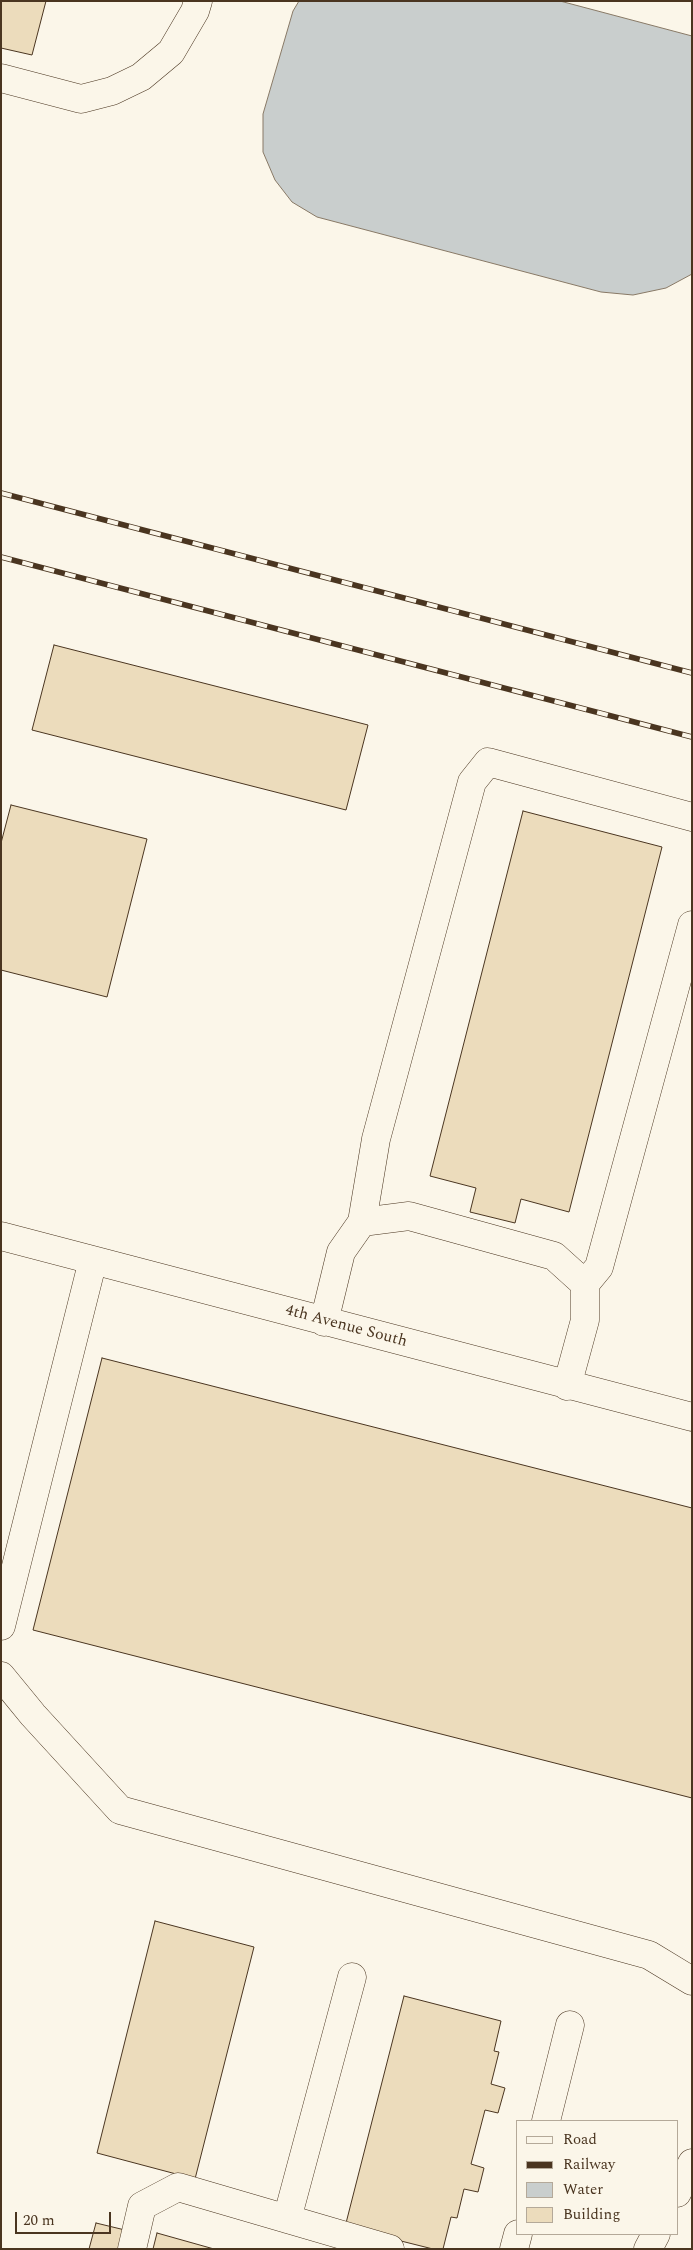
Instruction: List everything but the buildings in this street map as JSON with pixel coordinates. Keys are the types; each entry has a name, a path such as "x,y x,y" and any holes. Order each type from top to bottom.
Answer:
{"street":[{"path":"1,78 81,99 112,91 141,77 171,52 195,11 198,1"},
{"path":"324,1322 340,1252 362,1222 376,1139 472,782 488,762 692,817"},
{"path":"567,1386 585,1320 585,1284 599,1267 692,925"},
{"path":"362,1222 409,1216 554,1256 585,1284"},
{"name":"4th Avenue South","path":"1,1236 567,1386 692,1417"},
{"path":"1,1626 93,1260"},
{"path":"1,1676 33,1715 120,1810 649,1955 692,1981"},
{"path":"287,2219 352,1977"},
{"path":"546,2120 570,2025"},
{"path":"678,2190 692,2163"},
{"path":"132,2249 142,2206 178,2187 390,2249"},
{"path":"514,2249 518,2235"},
{"path":"648,2249 655,2235"}],"water":[{"path":"299,1 560,1 692,36 692,274 666,288 633,295 601,292 317,217 292,202 275,180 263,152 263,114 293,11"}],"railway":[{"path":"1,493 692,673"},
{"path":"1,557 692,737"}]}
